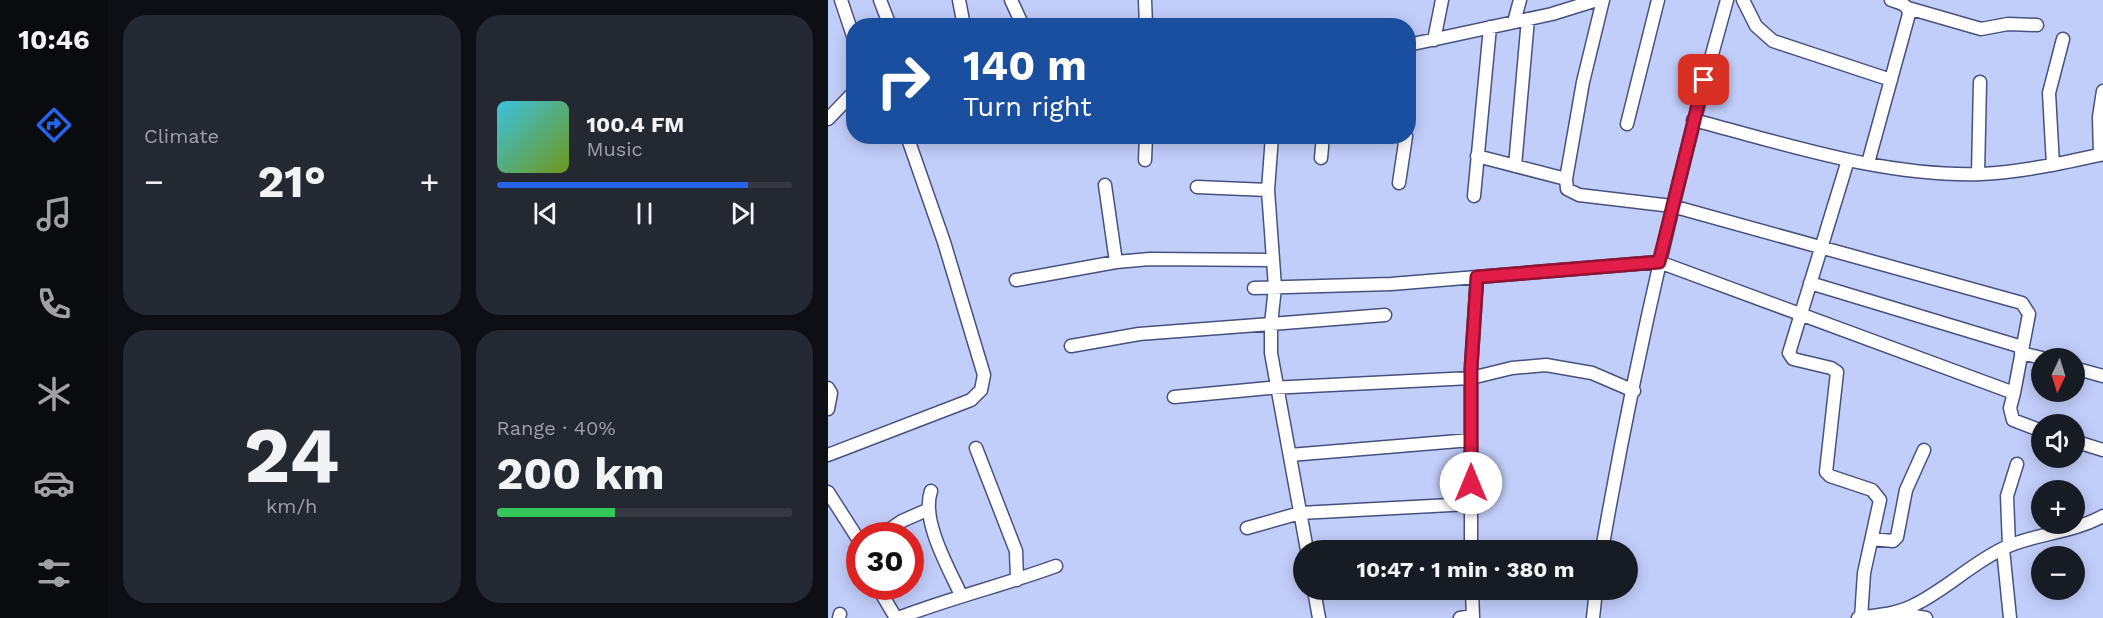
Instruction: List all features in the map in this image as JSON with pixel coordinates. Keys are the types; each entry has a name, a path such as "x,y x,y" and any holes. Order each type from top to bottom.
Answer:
{"street":[{"path":"841,0 847,18"},
{"path":"880,0 887,18"},
{"path":"959,0 962,18"},
{"path":"1011,0 1019,18"},
{"path":"1146,0 1146,18"},
{"path":"1434,40 1442,0"},
{"path":"1514,22 1520,0"},
{"path":"1416,43 1528,19 1597,0"},
{"path":"1603,0 1583,82 1566,179 1567,189 1579,195 1672,206 2022,303 2029,314 2010,408 2013,420 2031,427"},
{"path":"1627,124 1658,0"},
{"path":"1604,540 1634,391 1645,321 1693,120 1727,0"},
{"path":"1743,0 1756,26 1773,41 1891,80"},
{"path":"1891,0 1908,8 1981,29 2008,24 2037,26"},
{"path":"1868,163 1909,14 1908,8"},
{"path":"1515,166 1528,19"},
{"path":"1473,196 1490,27"},
{"path":"2053,165 2049,93 2062,39"},
{"path":"1978,174 1980,82"},
{"path":"1693,120 1848,160 1916,171 1978,174 2053,165 2102,155 2099,117 2103,91"},
{"path":"828,119 846,100"},
{"path":"828,455 971,400 983,384 984,375 944,242 910,144"},
{"path":"1145,160 1146,144"},
{"path":"1271,144 1268,190 1275,287 1270,324 1271,353 1305,540"},
{"path":"1321,159 1322,144"},
{"path":"1399,183 1405,144"},
{"path":"1477,156 1566,179"},
{"path":"1848,160 1800,314 1790,356 1831,368 1837,372 1826,472 1830,476 1878,495 1879,509 1864,573 1859,618 1896,612 1916,604 1983,559 2006,547 2083,527 2103,516"},
{"path":"1105,185 1116,262"},
{"path":"1197,187 1268,190"},
{"path":"1016,280 1116,262 1150,259 1273,261"},
{"path":"1254,288 1391,284 1659,262 2014,393"},
{"path":"1471,540 1471,378 1477,277"},
{"path":"1810,283 2031,354"},
{"path":"1071,346 1139,334 1385,315"},
{"path":"1173,397 1278,388 1471,378 1512,368 1546,365 1592,374 1634,391"},
{"path":"2085,371 2103,376"},
{"path":"828,388 831,393 828,409"},
{"path":"1290,455 1471,440"},
{"path":"2085,444 2103,450"},
{"path":"976,448 1016,551 1017,580"},
{"path":"1872,538 1887,542 1897,537 1906,490 1924,450"},
{"path":"2010,618 2006,547 2007,496 2017,464"},
{"path":"930,490 927,510 961,595"},
{"path":"828,492 847,522"},
{"path":"1247,528 1300,513 1470,504"},
{"path":"901,522 927,510"},
{"path":"886,600 897,618 961,595 1017,580 1056,566"},
{"path":"1316,600 1319,618"},
{"path":"1468,617 1471,600"},
{"path":"1593,618 1595,600"},
{"path":"1896,612 1926,618"}],"route":[{"path":"1471,483 1471,368 1477,277 1659,262 1704,80"}]}
